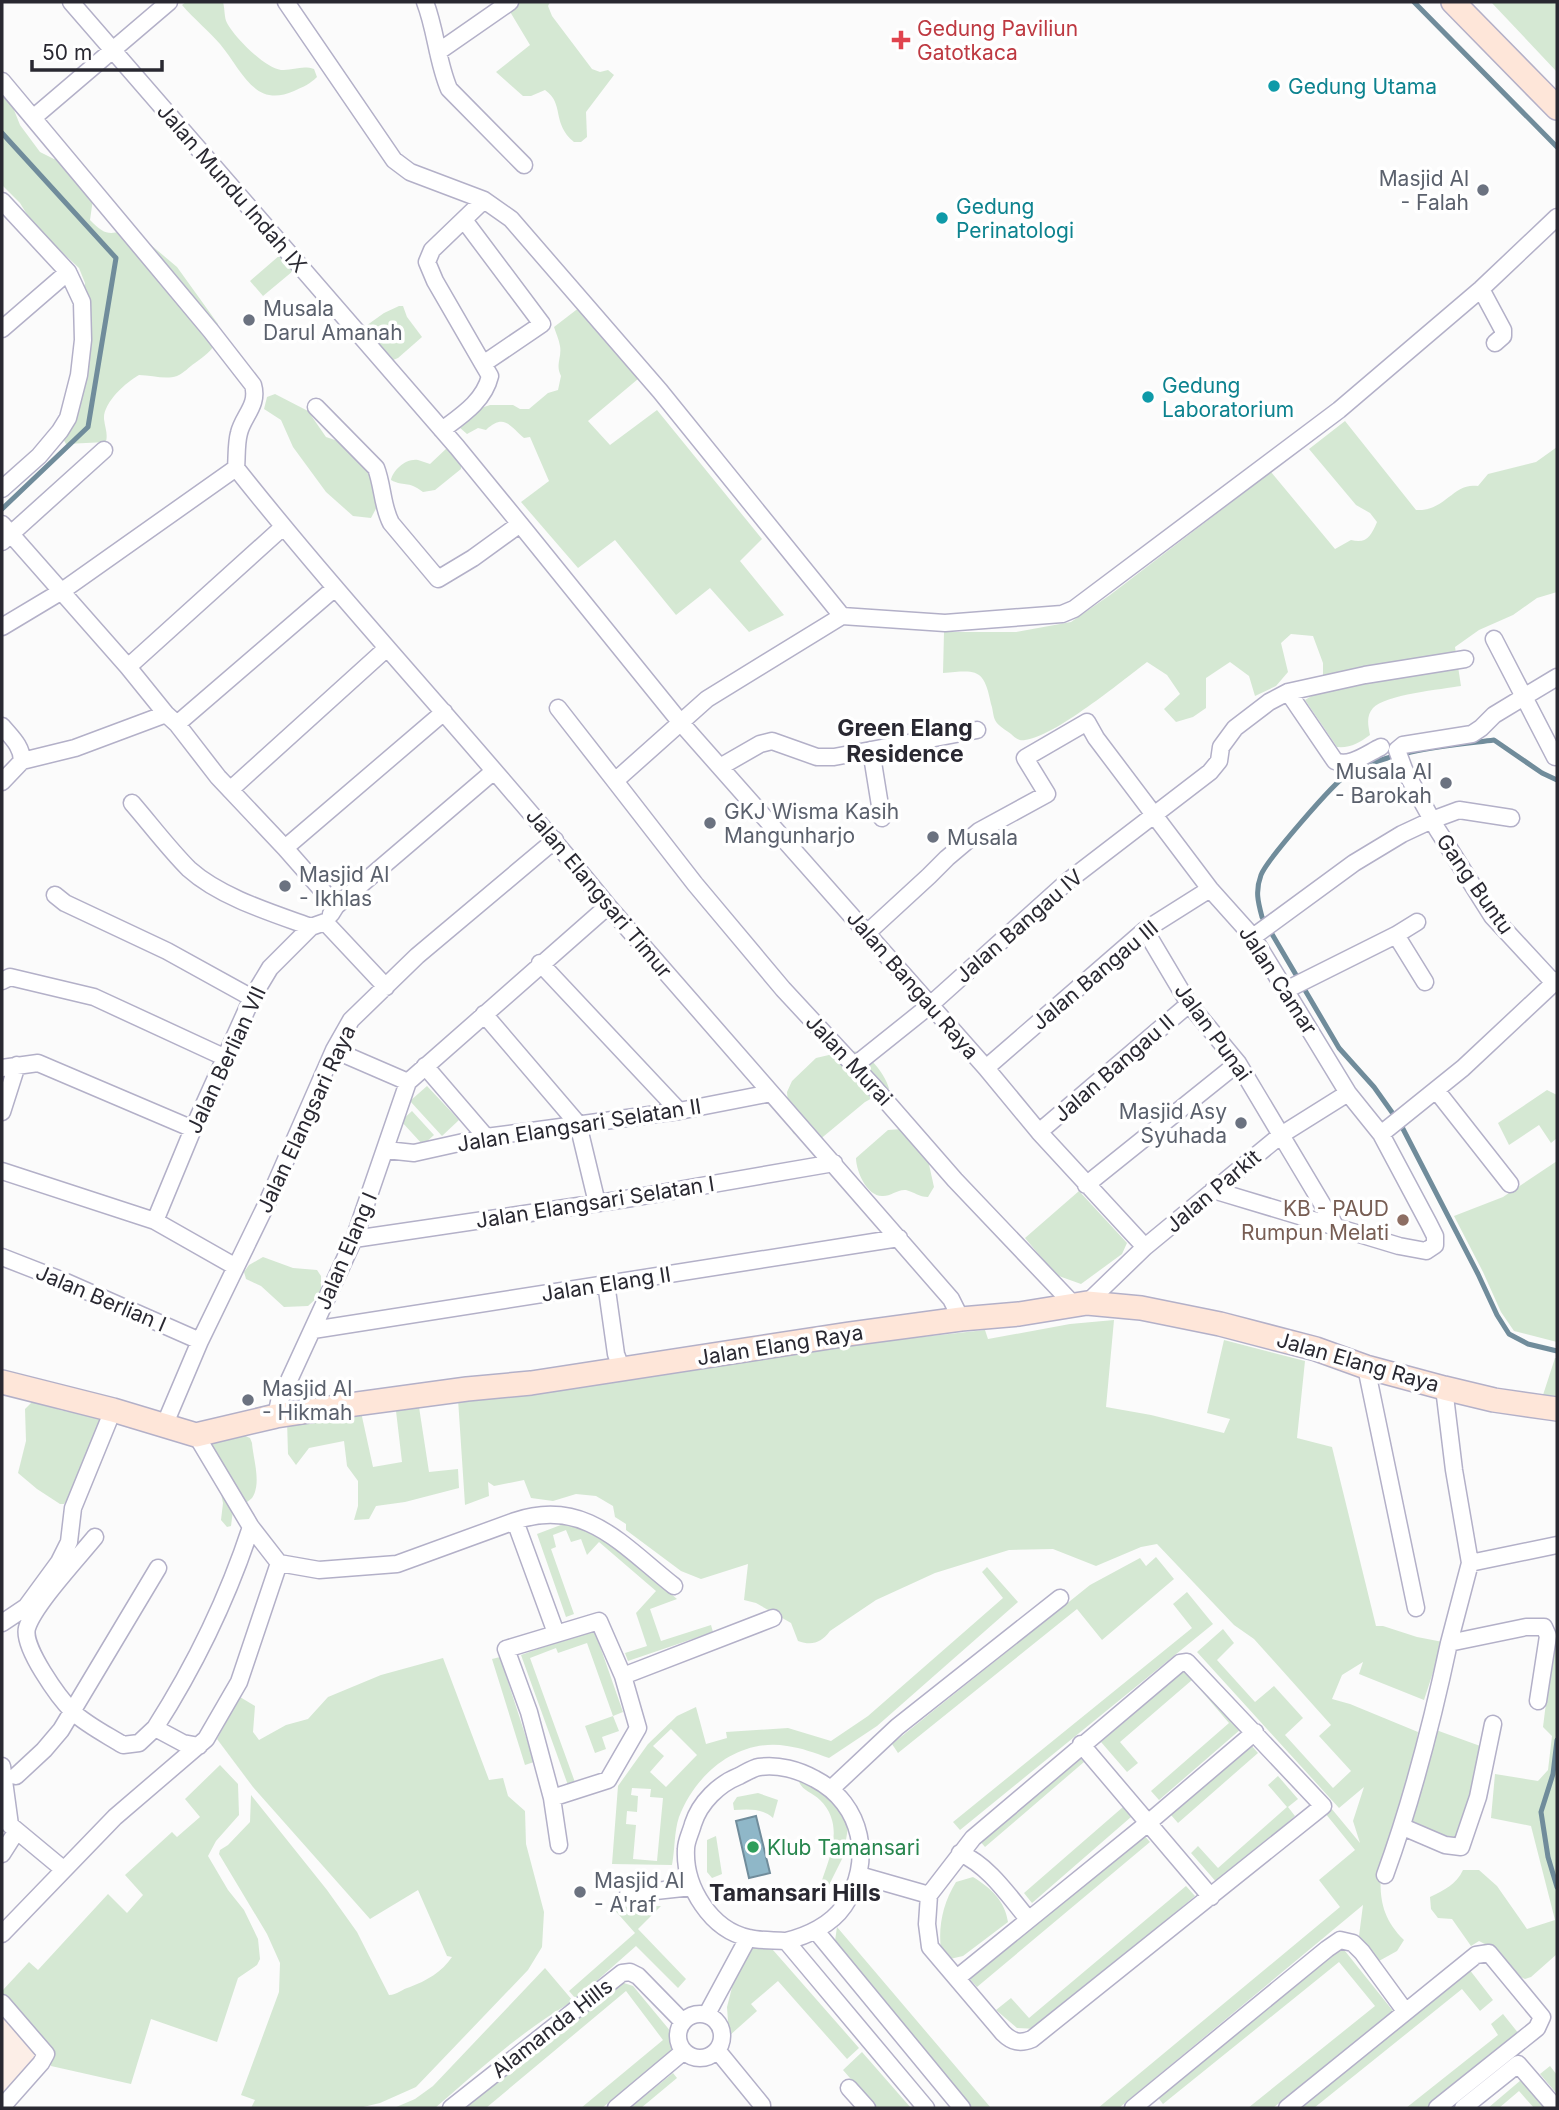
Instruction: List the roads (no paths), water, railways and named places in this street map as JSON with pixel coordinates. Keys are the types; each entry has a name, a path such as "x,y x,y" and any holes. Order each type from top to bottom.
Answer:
{"main road":[{"path":"1453,2 1557,108"},
{"name":"Jalan Elang Raya","path":"2,1382 113,1410 196,1435 276,1416 467,1389 531,1383 1080,1303 1141,1308 1220,1324 1316,1349 1366,1367 1444,1388 1494,1400 1557,1409"}],"street":[{"name":"Jalan Mundu Indah IX","path":"71,2 461,451 520,524"},
{"path":"33,118 169,2"},
{"path":"286,2 394,160 410,172 484,200 511,219 660,391 842,616"},
{"path":"425,2 434,24 442,73 449,89 524,165"},
{"path":"438,52 510,2"},
{"path":"2,81 211,331 253,385 256,394 239,433 236,468 62,591 2,627"},
{"path":"442,430 472,407 487,388 491,376 435,281 427,262 432,250 484,200"},
{"path":"2,201 68,272 82,302 83,340 79,374 68,418 39,456 2,489"},
{"path":"615,781 706,699 842,616 945,623 1062,614 1074,609 1339,411 1481,289 1557,217"},
{"path":"464,220 542,324 483,364"},
{"path":"2,329 68,272"},
{"path":"1481,289 1503,330 1503,336 1495,343"},
{"path":"316,407 376,468 391,523 436,578 473,558 520,524"},
{"path":"104,450 5,534 62,591 230,789 336,906"},
{"name":"Jalan Elangsari Timur","path":"236,468 283,527 555,840 608,906 951,1299 961,1319"},
{"name":"Jalan Bangau Raya","path":"520,524 681,723 986,1068 1039,1132 1145,1247"},
{"path":"128,667 283,527"},
{"path":"2,782 22,761 172,719 335,588"},
{"path":"1494,639 1555,757"},
{"path":"230,789 387,648"},
{"name":"Jalan Bangau IV","path":"854,1066 929,1006 1068,881 1210,772 1219,761 1221,747 1235,728 1269,702 1288,692 1365,674 1465,659"},
{"name":"Gang Buntu","path":"1555,981 1492,916 1432,820 1397,750 1403,745 1472,734 1523,695 1557,677"},
{"path":"1288,692 1335,761 1340,764 1381,747"},
{"name":"Jalan Murai","path":"558,708 695,884 783,989 956,1180 1080,1303"},
{"path":"285,848 444,712"},
{"name":"Jalan Camar","path":"867,933 979,831 1047,794 1026,758 1087,722 1154,816 1210,888 1263,929 1349,1093 1390,1127 1435,1236 1435,1245 1426,1251 1399,1246 1336,1227"},
{"path":"2,726 17,744 22,761"},
{"path":"720,767 760,744 772,741 817,757 834,757 977,730"},
{"path":"871,750 882,818"},
{"name":"Jalan Berlian VII","path":"155,1221 192,1129 252,998 270,968 336,906 494,771"},
{"path":"132,803 190,869 213,886 266,911 318,924 386,987"},
{"path":"1263,929 1354,863 1402,834 1432,820 1459,810 1511,818"},
{"name":"Jalan Elangsari Raya","path":"164,1426 200,1341 334,1050 351,1020 417,956 555,840"},
{"name":"Jalan Bangau III","path":"986,1068 1145,930 1210,888"},
{"path":"55,895 65,903 167,951 252,998"},
{"path":"334,1050 408,1082 540,963 608,906"},
{"path":"1295,986 1417,922"},
{"name":"Jalan Punai","path":"1145,930 1189,1004 1238,1063 1336,1227"},
{"path":"1396,935 1424,982"},
{"path":"540,963 679,1111"},
{"path":"4,974 94,997 226,1058"},
{"path":"1390,1127 1436,1090 1555,981"},
{"name":"Jalan Bangau II","path":"1039,1132 1189,1004"},
{"path":"484,1014 578,1124 597,1203"},
{"path":"2,1112 9,1066 38,1063 192,1129"},
{"path":"1086,1185 1238,1063"},
{"path":"425,1066 486,1137"},
{"name":"Jalan Elang I","path":"276,1416 279,1402 354,1239 408,1082"},
{"path":"1436,1090 1510,1184"},
{"name":"Jalan Elangsari Selatan II","path":"386,1150 414,1153 486,1137 679,1111 771,1093"},
{"name":"Jalan Parkit","path":"1080,1303 1281,1135 1349,1093"},
{"name":"Jalan Elangsari Selatan I","path":"354,1239 597,1203 834,1163"},
{"path":"2,1171 155,1221 236,1267"},
{"path":"1213,1190 1336,1227"},
{"name":"Jalan Elang II","path":"313,1329 899,1238"},
{"name":"Jalan Berlian I","path":"2,1257 200,1341"},
{"path":"606,1283 616,1354 622,1370"},
{"path":"1366,1367 1416,1608"},
{"path":"1385,1875 1403,1827 1425,1753 1470,1563 1454,1470 1444,1388"},
{"path":"2,1623 26,1607 64,1552 69,1542 73,1508 113,1410"},
{"path":"196,1435 251,1527 279,1563 319,1570 397,1564 515,1521 540,1514 568,1515 593,1522 674,1586"},
{"path":"515,1521 556,1633"},
{"path":"95,1537 35,1612 27,1630 27,1641 32,1654 73,1712 122,1745 139,1743 155,1728 209,1635 251,1527"},
{"path":"1470,1563 1557,1545"},
{"path":"2,1934 115,1817 206,1739 239,1682 279,1563"},
{"path":"16,1776 44,1750 73,1712 158,1568"},
{"path":"832,1788 897,1727 1059,1598"},
{"path":"623,1676 773,1618"},
{"path":"552,1798 608,1780 638,1728 623,1676 599,1621 506,1649 529,1712 552,1798 559,1845"},
{"path":"1449,1643 1526,1627 1544,1627 1548,1636 1538,1701"},
{"path":"1187,1662 1323,1806 1032,2039 1024,2042 1009,2039 930,1947 927,1924 929,1895 973,1838 1081,1744 1180,1663 1187,1662"},
{"path":"1403,1827 1445,1845 1461,1847 1478,1797 1493,1724"},
{"path":"155,1728 183,1743 199,1746"},
{"path":"957,1978 1148,1823 1255,1731"},
{"path":"1081,1744 1211,1897"},
{"path":"2,1766 7,1827 2,1854"},
{"path":"759,1767 797,1769 832,1788 852,1812 861,1843 859,1875 843,1908 816,1931 786,1941 748,1938 724,1927 705,1910 692,1887 686,1849 697,1812 723,1783 759,1767"},
{"path":"7,1827 63,1869"},
{"path":"960,1853 972,1858 982,1867 1028,1919"},
{"path":"859,1875 929,1895"},
{"path":"628,1894 692,1887"},
{"path":"816,1931 962,2108"},
{"path":"707,2014 748,1938"},
{"path":"1140,2105 1327,1948 1340,1940 1353,1943 1362,1952 1405,2011"},
{"path":"786,1941 926,2108"},
{"path":"1287,2108 1476,1955 1489,1953 1542,2017 1537,2028 1437,2108"},
{"name":"Alamanda Hills","path":"451,2108 622,1973 630,1972 638,1976 683,2022"},
{"path":"2,2003 46,2054 2,2106"},
{"path":"698,2013 707,2014 720,2025 723,2034 718,2050 707,2057 694,2057 684,2051 678,2041 683,2022 698,2013"},
{"path":"718,2050 762,2108"},
{"path":"616,2108 684,2051"},
{"path":"1463,2108 1518,2064 1556,2108"},
{"path":"849,2088 867,2108"}],"water":[{"name":"Klub Tamansari","path":"756,1816 770,1873 749,1878 736,1821"}],"waterway":[{"path":"1414,2 1557,147"},
{"path":"2,133 116,258 88,427 2,509"},
{"path":"1557,780 1542,773 1494,740 1420,750 1383,759 1348,774 1330,791 1275,854 1261,875 1258,891 1262,917 1339,1048 1374,1087 1401,1125 1509,1334 1528,1344 1557,1351"},
{"path":"1557,1740 1553,1774 1541,1812 1548,1857 1557,1887"}],"place":[{"name":"Gedung Paviliun Gatotkaca","path":"901,40"},
{"name":"Gedung Utama","path":"1274,86"},
{"name":"Masjid Al - Falah","path":"1483,190"},
{"name":"Gedung Perinatologi","path":"942,218"},
{"name":"Musala Darul Amanah","path":"249,320"},
{"name":"Gedung Laboratorium","path":"1148,397"},
{"name":"Musala Al - Barokah","path":"1446,783"},
{"name":"GKJ Wisma Kasih Mangunharjo","path":"710,823"},
{"name":"Musala","path":"933,837"},
{"name":"Masjid Al - Ikhlas","path":"285,886"},
{"name":"Masjid Asy Syuhada","path":"1241,1123"},
{"name":"KB - PAUD Rumpun Melati","path":"1403,1220"},
{"name":"Masjid Al - Hikmah","path":"248,1400"},
{"name":"Klub Tamansari","path":"753,1847"},
{"name":"Masjid Al - A'raf","path":"580,1892"}],"district":[{"name":"Green Elang Residence","path":"905,741"},
{"name":"Tamansari Hills","path":"795,1893"}]}
